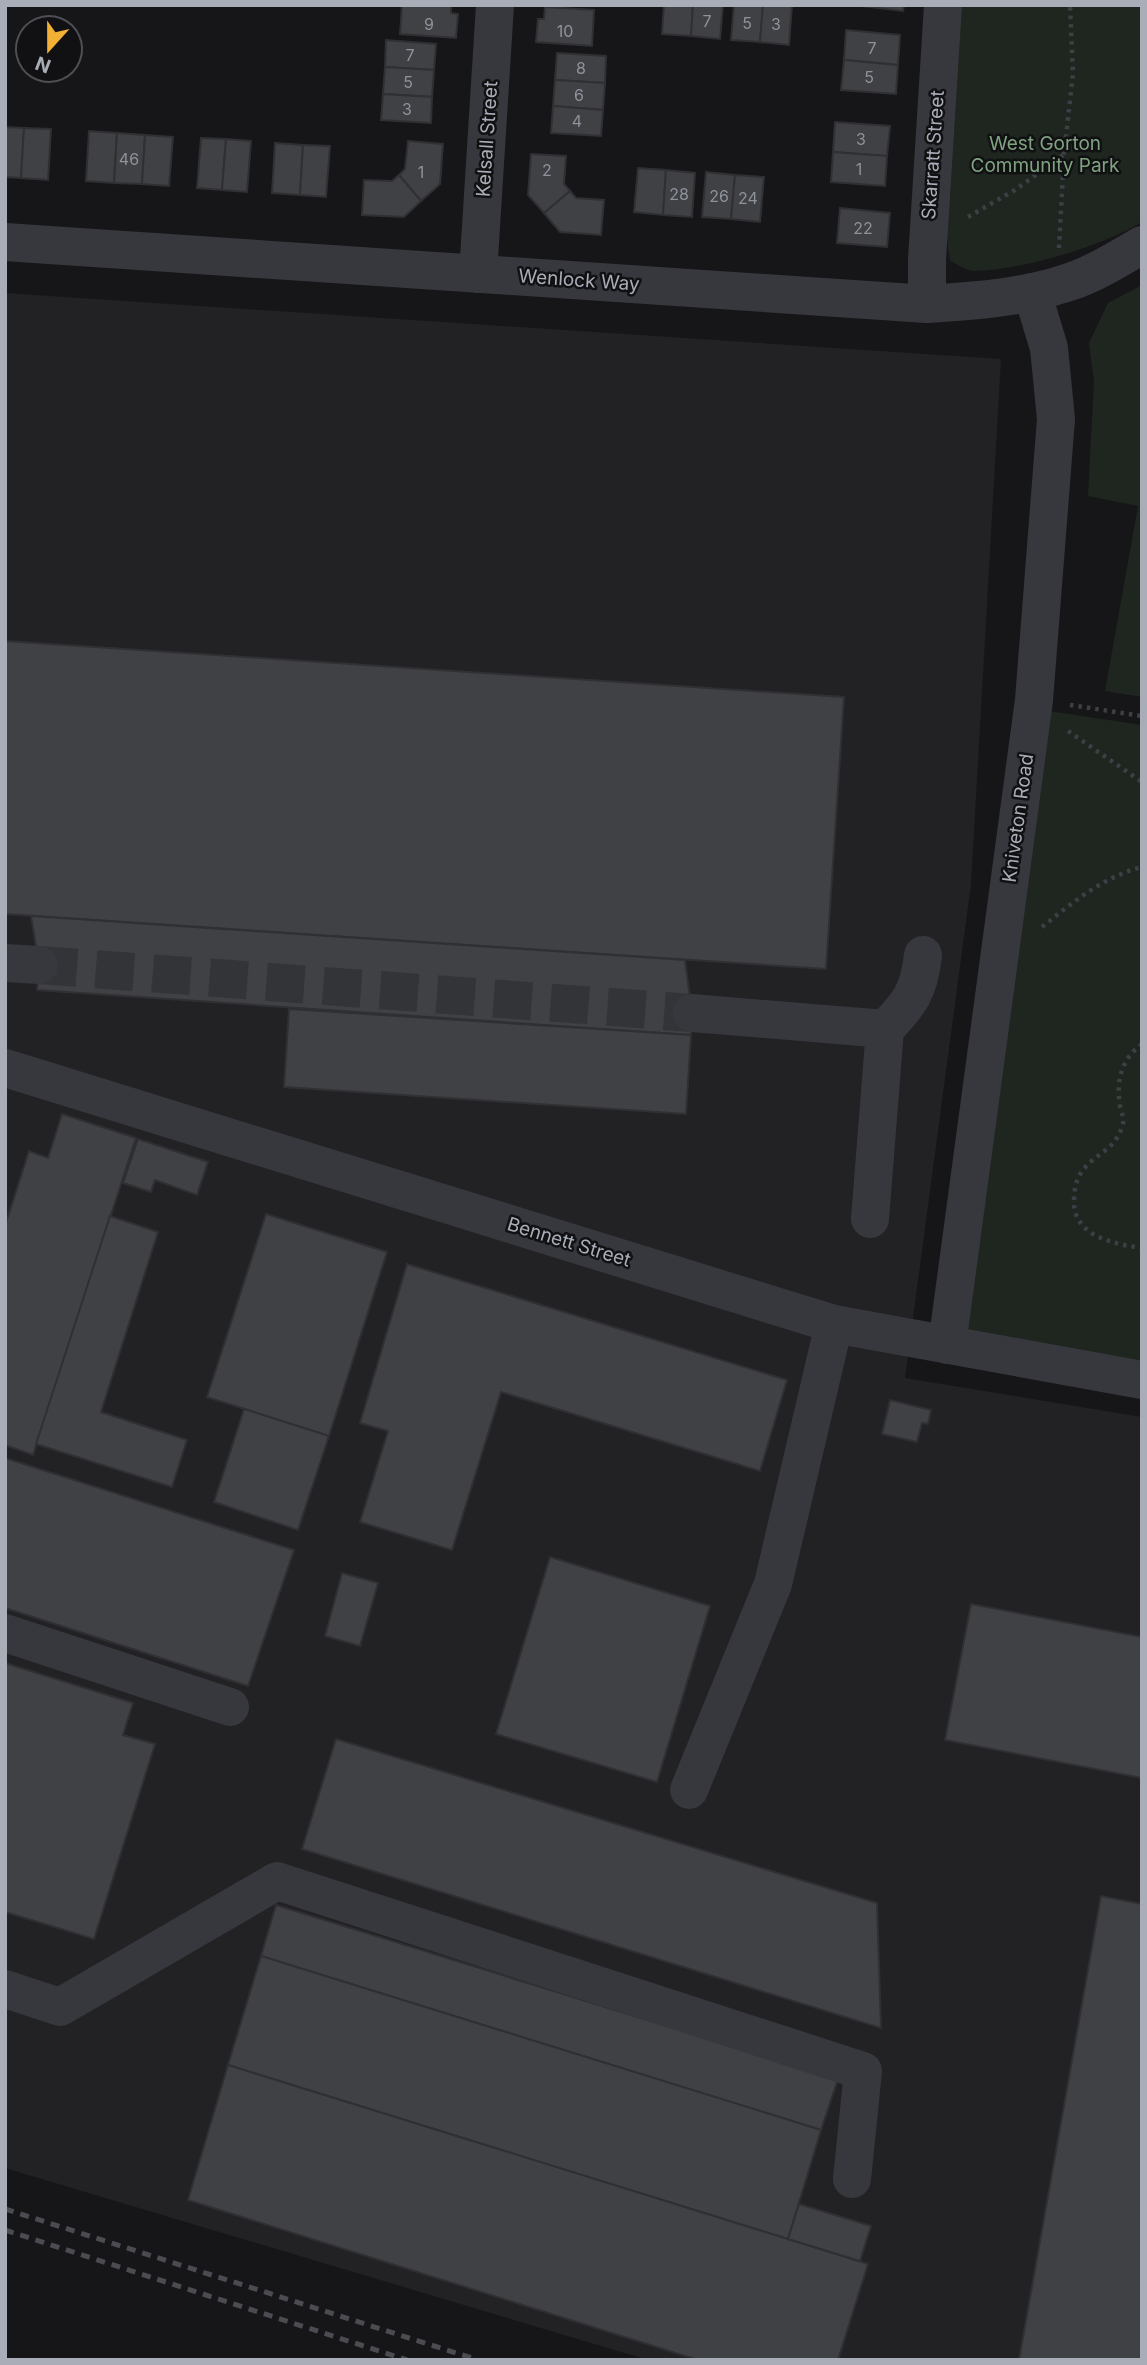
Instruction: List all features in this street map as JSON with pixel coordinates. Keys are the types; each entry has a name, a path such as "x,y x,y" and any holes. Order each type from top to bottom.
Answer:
{"street":[{"name":"Kelsall Street","path":"478,274 495,5"},
{"name":"Skarratt Street","path":"927,304 927,260 943,5"},
{"name":"Wenlock Way","path":"5,242 927,304 982,300 1032,292 1094,272 1142,246"},
{"name":"Kniveton Road","path":"947,1345 1034,700 1056,419 1049,348 1032,292"},
{"path":"870,1219 885,1029 911,1002 920,982 923,955"},
{"path":"692,1013 885,1029"},
{"name":"Bennett Street","path":"5,1068 834,1324 1142,1380"},
{"path":"689,1790 773,1584 834,1324"},
{"path":"5,1633 230,1707"},
{"path":"5,1989 60,2007 276,1881 863,2071 852,2179"}],"path":[{"path":"1059,256 1058,228 1063,155 1073,74 1070,5"},
{"path":"962,220 1015,190 1063,155"},
{"path":"1034,700 1142,716"},
{"path":"1067,730 1142,782"},
{"path":"1032,928 1039,929 1081,895 1112,878 1142,867"},
{"path":"1142,1044 1129,1053 1119,1075 1119,1103 1124,1122 1116,1142 1083,1171 1074,1189 1073,1211 1084,1229 1114,1244 1142,1248"}],"shaded area":[{"path":"5,293 1001,359 971,884 905,1378 1142,1417 1142,2360 648,2360 5,2168"}],"green space":[{"name":"West Gorton Community Park","path":"959,5 1142,5 1142,222 1084,248 1015,266 975,271 950,261 944,216"},
{"path":"1142,285 1142,697 1105,691 1138,506 1088,496 1094,381 1089,343 1108,303"},
{"path":"1042,710 1142,725 1142,1373 960,1340"}],"building":[{"path":"402,5 451,5 451,13 458,14 456,38 400,34"},
{"path":"664,5 693,5 691,36 662,34"},
{"path":"693,5 723,5 720,39 691,36"},
{"path":"734,5 763,5 760,42 731,40"},
{"path":"763,5 792,5 789,45 760,42"},
{"path":"853,5 904,5 903,11"},
{"path":"545,7 594,10 592,46 536,42 538,19 544,19"},
{"path":"846,30 900,35 898,65 844,60"},
{"path":"386,40 436,44 434,70 385,67"},
{"path":"557,53 606,56 605,83 555,80"},
{"path":"844,60 898,65 896,94 841,90"},
{"path":"385,67 434,70 432,97 383,94"},
{"path":"555,80 605,83 603,110 553,106"},
{"path":"383,94 432,97 431,123 381,120"},
{"path":"553,106 603,110 601,136 551,133"},
{"path":"835,122 890,126 887,156 833,152"},
{"path":"5,127 24,128 21,178 5,177"},
{"path":"24,128 51,129 48,180 21,178"},
{"path":"89,131 117,133 114,183 86,181"},
{"path":"117,133 145,135 142,184 114,183"},
{"path":"145,135 173,137 169,186 142,184"},
{"path":"201,138 226,139 222,190 197,188"},
{"path":"226,139 251,141 247,192 222,190"},
{"path":"408,141 443,144 440,184 421,201 399,175 405,169"},
{"path":"275,143 303,145 300,195 272,193"},
{"path":"303,145 330,146 326,197 300,195"},
{"path":"833,152 887,156 885,186 831,182"},
{"path":"531,154 566,156 564,184 570,191 544,213 528,195"},
{"path":"638,168 666,170 663,215 634,212"},
{"path":"666,170 695,173 692,217 663,215"},
{"path":"706,172 735,175 731,219 702,217"},
{"path":"399,175 421,201 404,217 362,215 364,180 392,181"},
{"path":"735,175 764,177 760,222 731,219"},
{"path":"570,191 576,198 604,200 601,235 560,232 544,213"},
{"path":"840,208 890,213 887,247 837,243"},
{"path":"5,641 844,697 826,969 5,914"},
{"path":"31,916 685,960 692,1013 691,1035 37,990 39,965"},
{"path":"289,1009 691,1035 686,1114 284,1087"},
{"path":"62,1114 136,1138 33,1455 5,1445 5,1226 29,1151 48,1158"},
{"path":"138,1139 208,1162 197,1195 155,1180 151,1192 123,1183"},
{"path":"266,1214 387,1252 329,1436 207,1397"},
{"path":"110,1216 158,1232 101,1412 187,1440 172,1487 36,1444"},
{"path":"407,1264 787,1380 760,1471 501,1392 452,1550 360,1522 388,1431 360,1423"},
{"path":"890,1400 931,1410 928,1424 922,1423 917,1442 882,1434"},
{"path":"244,1409 329,1436 298,1530 214,1502"},
{"path":"5,1458 294,1550 248,1686 5,1608"},
{"path":"550,1557 710,1606 657,1782 496,1734"},
{"path":"342,1573 378,1583 360,1646 325,1636"},
{"path":"971,1604 1142,1637 1142,1778 945,1740"},
{"path":"5,1663 133,1703 123,1735 155,1744 94,1939 5,1912"},
{"path":"336,1739 877,1903 881,2028 302,1849"},
{"path":"1101,1896 1142,1904 1142,2360 1019,2360"},
{"path":"276,1905 838,2079 821,2130 261,1956"},
{"path":"261,1956 821,2130 788,2239 228,2065"},
{"path":"228,2065 868,2264 838,2360 698,2360 188,2200"},
{"path":"799,2204 871,2226 860,2261 788,2239"}],"tunnel":[{"path":"39,965 692,1013"}],"railway":[{"path":"5,2209 478,2360"},
{"path":"5,2230 407,2360"}]}
